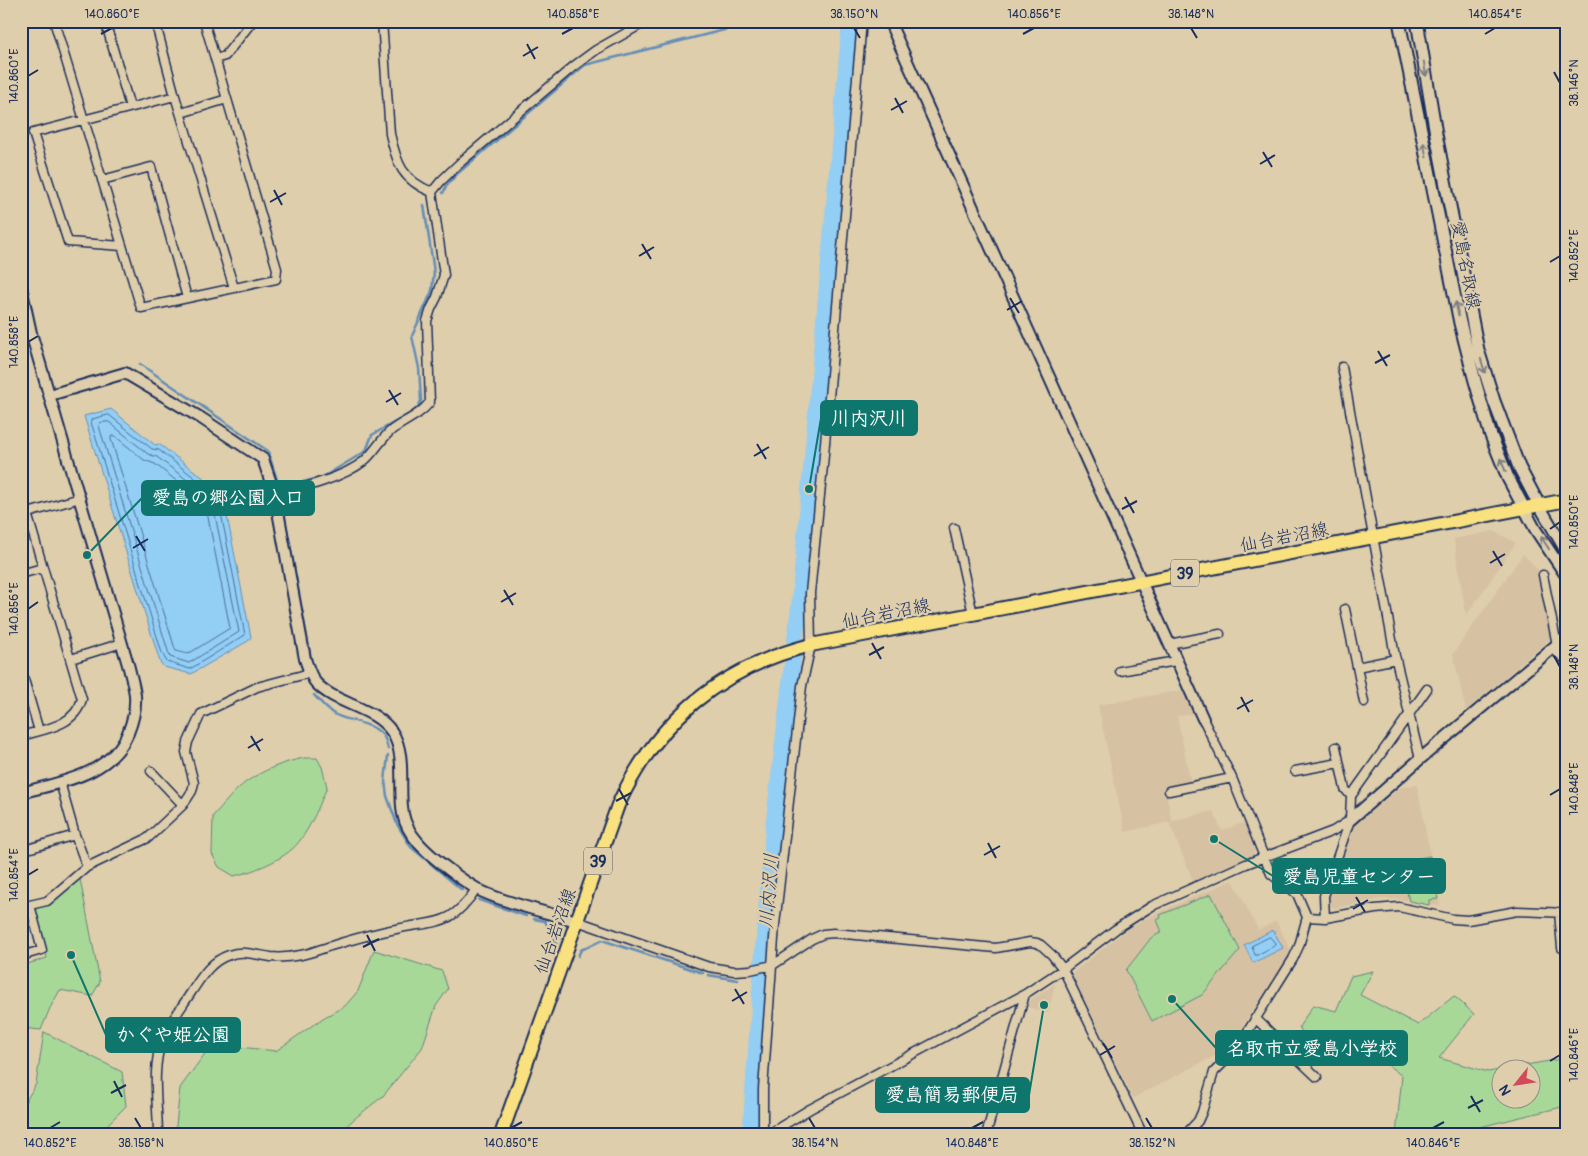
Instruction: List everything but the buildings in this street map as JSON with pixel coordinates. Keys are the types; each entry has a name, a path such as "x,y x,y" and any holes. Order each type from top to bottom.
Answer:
{"main road":[{"name":"愛島名取線","path":"1399,21 1460,323 1490,433 1508,478 1524,508"},
{"name":"愛島名取線","path":"1417,21 1436,134 1478,350 1494,401 1516,458 1539,506"},
{"name":"仙台岩沼線","path":"501,1135 618,805 628,782 654,743 684,712 720,683 741,671 808,646 1567,500"}],"street":[{"path":"54,21 141,308 276,279 277,269 204,21"},
{"path":"105,21 130,107"},
{"path":"155,21 234,288"},
{"path":"215,59 225,56 251,21"},
{"path":"382,21 390,134 393,148 402,171 419,187 432,192"},
{"path":"275,495 308,487 348,471 364,461 392,430 419,414 430,402 427,321 438,297 444,275 432,192 441,180 462,161 574,66 596,50 647,21"},
{"path":"862,21 810,593 808,646 776,916 763,1089 766,1135 810,1109 1025,994 1063,969 1116,929 1152,906 1333,831 1350,820 1567,636"},
{"path":"889,21 1140,582 1232,778 1271,874 1297,894 1307,917 1293,960 1236,1050 1214,1072 1202,1112 1198,1120 1185,1135"},
{"path":"122,246 68,242 33,133 176,96"},
{"path":"181,113 226,98"},
{"path":"102,180 151,167 187,298"},
{"path":"21,287 26,335 50,395 130,668 135,696 133,721 125,741 110,759 90,772 21,793"},
{"path":"1342,367 1396,659 1420,759"},
{"path":"50,395 125,373 201,418 263,460 275,495 305,659 310,674 325,689 370,714 385,724 392,733 397,744 401,767 403,813 408,828 422,846 466,882 527,907 709,967 734,971 772,965 823,934 834,933 996,948 1036,942 1052,955 1063,969 1144,1135"},
{"path":"21,492 24,514 82,699 78,713 65,722 21,736"},
{"path":"24,514 80,498"},
{"path":"1539,506 1567,553"},
{"path":"1524,508 1567,576"},
{"path":"954,528 973,614"},
{"path":"21,574 42,568"},
{"path":"1543,575 1555,646 1567,659"},
{"path":"1345,609 1364,702"},
{"path":"1169,644 1220,634"},
{"path":"71,659 122,643"},
{"path":"1357,667 1396,659"},
{"path":"1120,671 1176,660"},
{"path":"21,669 39,730"},
{"path":"21,956 42,950 25,906 47,901 87,867 148,838 183,804 192,791 194,783 186,752 188,742 202,714 257,687 310,674"},
{"path":"1325,918 1324,896 1350,820 1351,796 1427,689"},
{"path":"1336,747 1344,789 1351,796"},
{"path":"1295,771 1339,763"},
{"path":"151,771 183,804"},
{"path":"1169,791 1232,778"},
{"path":"60,782 75,835 87,867"},
{"path":"21,851 75,835"},
{"path":"158,1135 156,1074 163,1039 200,979 208,968 217,961 229,955 241,953 287,957 303,955 372,934 402,927 437,923 463,908 477,888"},
{"path":"1307,917 1325,918 1375,909 1396,908 1468,920 1517,911 1563,912 1562,948"},
{"path":"986,1135 1025,994"},
{"path":"1256,1018 1317,1077"}],"shaded area":[{"path":"1494,531 1516,543 1466,616 1454,539"},
{"path":"1523,554 1538,570 1551,638 1466,711 1453,654"},
{"path":"1183,690 1194,714 1177,716 1191,783 1165,789 1172,821 1213,811 1222,831 1244,822 1256,848 1253,857 1217,871 1194,883 1169,822 1125,832 1098,705"},
{"path":"1417,785 1440,906 1397,899 1382,899 1335,908 1327,903 1351,828 1401,787"},
{"path":"1233,880 1258,930 1276,921 1292,953 1226,1050 1133,1098 1071,974 1128,929 1157,913"},
{"path":"1055,984 1048,1013 1028,1007 1029,1001"}],"green space":[{"path":"304,758 317,758 322,767 327,787 319,807 296,846 271,863 234,876 219,867 212,854 213,816 246,782 274,767"},
{"path":"1430,856 1438,899 1429,900 1429,905 1409,901 1401,861"},
{"path":"80,879 100,982 92,996 60,990 41,1030 21,1028 21,966 47,958 36,912 38,907 54,901"},
{"path":"1211,894 1240,950 1202,995 1152,1021 1126,970 1151,938 1162,932 1157,920 1161,918 1160,915"},
{"path":"374,950 442,971 448,989 436,1006 422,1048 383,1096 337,1135 175,1135 180,1088 212,1044 276,1051 323,1018 345,1006 358,991"},
{"path":"1373,971 1360,995 1418,1025 1454,996 1474,1014 1439,1058 1490,1072 1490,1108 1540,1108 1540,1063 1567,1058 1567,1111 1566,1106 1463,1131 1464,1135 1396,1135 1402,1076 1374,1054 1342,1062 1312,1048 1299,1027 1313,1005 1336,1011 1351,976"},
{"path":"44,1032 122,1072 126,1106 101,1131 103,1135 21,1135 21,1109 36,1084"}],"water":[{"path":"111,409 155,445 159,444 218,489 225,506 251,637 248,641 191,674 164,667 160,662 84,416"},
{"path":"1273,930 1283,948 1253,963 1244,945"}],"waterway":[{"path":"443,193 447,185 457,174 585,65 760,21"},
{"path":"840,21 850,24"},
{"name":"川内沢川","path":"750,1135 773,828 799,606 850,21"},
{"path":"295,484 323,477 366,451 372,435 416,410 421,401 419,368 412,336 432,291 434,272 424,205"},
{"path":"140,364 268,451 278,483"},
{"path":"290,500 299,498"},
{"path":"282,502 311,659"},
{"path":"314,695 334,714 368,725 380,732 385,738 388,749"},
{"path":"388,756 385,781 387,796 397,824 411,847 462,890"},
{"path":"479,900 526,916"},
{"path":"534,919 545,921 557,945"},
{"path":"578,956 581,950 602,940 703,973"},
{"path":"708,975 738,980"},
{"name":"川内沢川","path":"757,977 762,976"}],"place":[{"name":"川内沢川","path":"809,489"},
{"name":"愛島の郷公園入口","path":"87,555"},
{"name":"愛島児童センター","path":"1214,839"},
{"name":"かぐや姫公園","path":"71,955"},
{"name":"名取市立愛島小学校","path":"1172,999"},
{"name":"愛島簡易郵便局","path":"1044,1005"}]}
